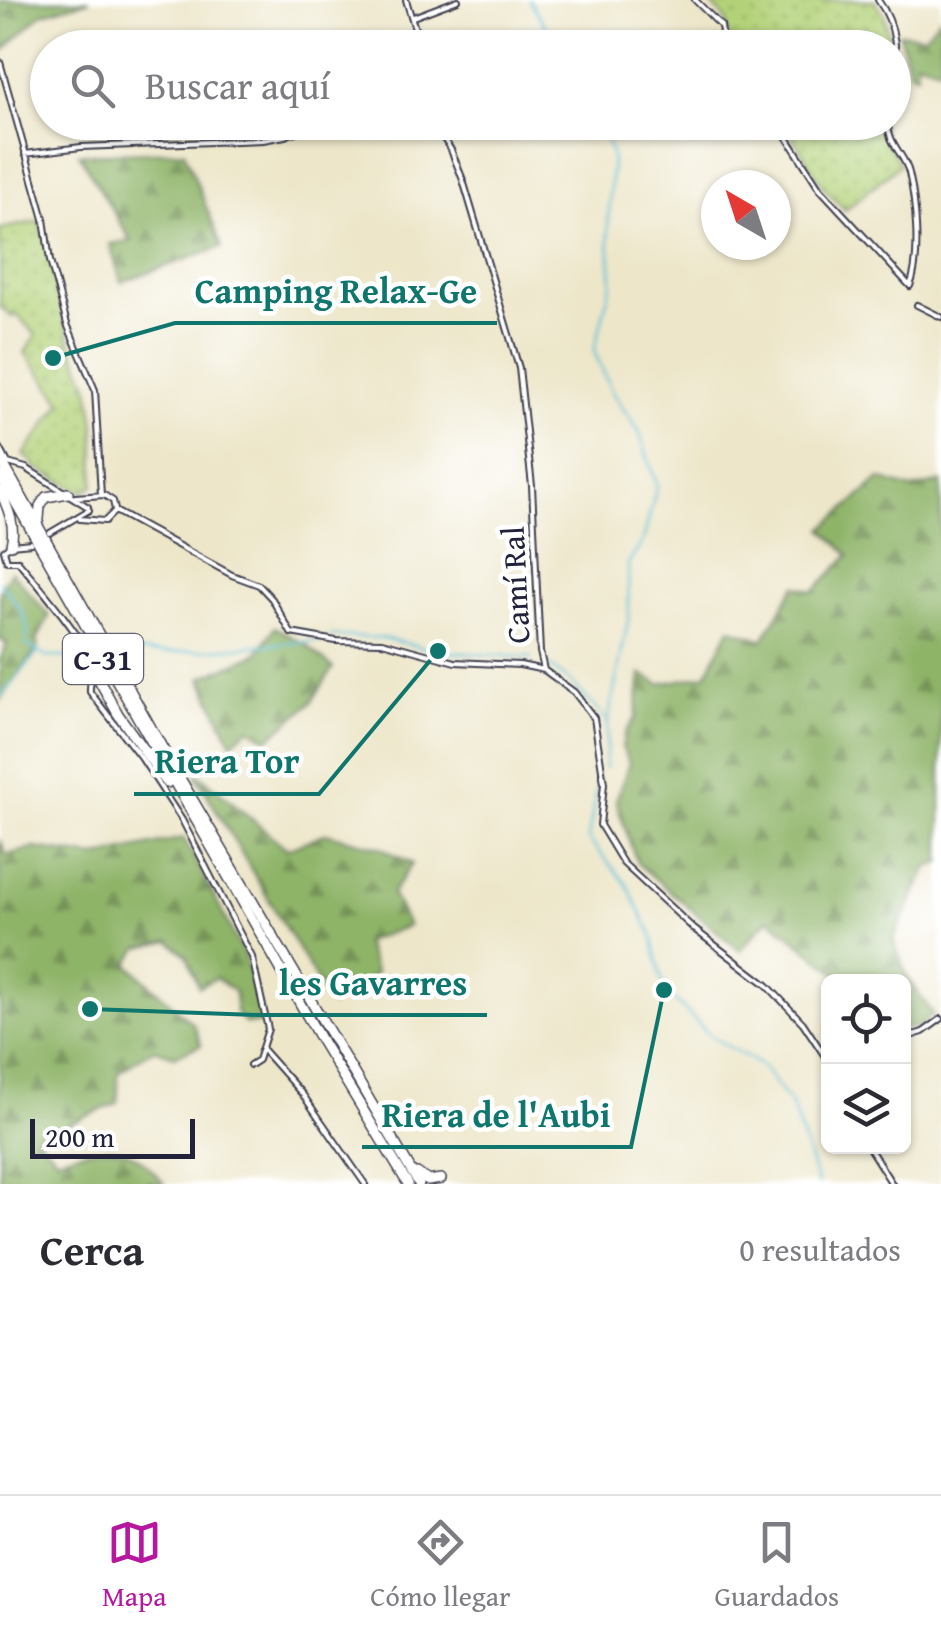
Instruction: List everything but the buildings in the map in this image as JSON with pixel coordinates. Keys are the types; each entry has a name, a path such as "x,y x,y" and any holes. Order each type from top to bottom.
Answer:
{"highway":[{"path":"4,461 39,519 80,603"},
{"name":"C-31","path":"4,461 80,603 419,1184"},
{"name":"C-31","path":"0,475 405,1184"},
{"path":"0,490 14,532 8,547"},
{"path":"39,519 46,497 56,493 72,495"},
{"path":"93,668 118,714 208,842"},
{"path":"362,1092 378,1109 419,1176 428,1181 441,1178 436,1184"}],"street":[{"path":"406,0 416,30"},
{"path":"413,16 458,0"},
{"path":"695,0 722,30"},
{"path":"878,0 893,30"},
{"path":"0,62 44,218 50,261 67,324 95,390 98,496 76,520 50,533"},
{"path":"25,154 81,147 263,140"},
{"name":"Camí Ral","path":"444,140 463,180 519,368 532,486 544,670 574,692 594,718 604,784 600,825 622,863 680,918 767,985 803,1023 821,1050"},
{"path":"788,140 820,189 910,286 916,272 916,240 909,170 892,140"},
{"path":"918,305 941,318"},
{"path":"0,448 4,461 26,468 72,495 96,520"},
{"path":"72,495 113,500 114,511 108,520 76,520"},
{"path":"114,511 232,575 260,585 272,598 291,633 336,641 382,642 455,662 544,670"},
{"path":"8,547 31,544 18,561"},
{"path":"8,547 22,554"},
{"path":"8,547 7,561 18,561"},
{"path":"18,561 66,622 93,668 89,686 182,820 252,957 268,1029 258,1060 250,1065"},
{"path":"89,686 100,682"},
{"path":"911,1036 941,1019"},
{"path":"262,1050 303,1095 365,1184"},
{"path":"873,1154 892,1184"}],"green space":[{"path":"0,0 90,0 41,14 2,52"},
{"path":"708,0 874,0 884,14 888,30 727,30 726,20"},
{"path":"941,17 941,68 916,61 917,73 911,72 911,34 924,36"},
{"path":"794,140 886,140 900,164 845,210 823,187"},
{"path":"184,151 222,247 121,282 110,244 131,241 79,154"},
{"path":"40,221 71,344 89,387 95,424 94,485 83,492 34,467 24,455 62,402 25,353 36,335 15,313 12,317 0,307 0,229"},
{"path":"880,479 912,489 941,482 941,863 928,867 893,940 906,974 837,974 769,918 740,951 637,863 616,801 629,763 622,747 636,717 641,674 660,684 706,675 730,628 763,640 795,586 814,591 849,555 823,529"},
{"path":"11,571 49,616 37,649 0,700 0,660 7,643 0,640 0,591"},
{"path":"275,627 306,645 333,668 311,703 268,739 249,728 232,743 201,678 257,654"},
{"path":"199,774 287,849 326,833 382,848 412,864 392,893 408,926 364,942 376,973 331,1005 196,776"},
{"path":"184,838 244,955 263,1023 246,1024 236,1012 235,992 216,978 199,987 187,956 170,941 139,948 128,964 194,1025 201,1045 175,1056 153,1049 118,1072 118,1103 37,1137 57,1158 104,1148 128,1152 164,1184 0,1184 0,840 6,855 35,848 97,857"},
{"path":"911,983 933,1014 921,1026 911,1028"}],"waterway":[{"path":"529,0 548,30"},
{"path":"605,768 608,721 629,616 628,564 643,541 657,486 639,431 613,394 594,351 612,280 608,228 612,157 607,140"},
{"path":"0,582 23,615 27,638"},
{"path":"330,636 383,638 438,651 532,658"},
{"path":"133,651 163,653 319,641"},
{"path":"26,644 46,657 73,657"},
{"path":"0,698 38,652"},
{"path":"549,666 570,681 606,719"},
{"path":"598,779 588,839 626,883 652,935 664,990 712,1037 762,1066 792,1106 818,1184"}],"place":[{"name":"Camping Relax-Ge","path":"53,358"},
{"name":"Riera Tor","path":"438,651"},
{"name":"Riera de l'Aubi","path":"664,990"},
{"name":"les Gavarres","path":"90,1009"}]}
